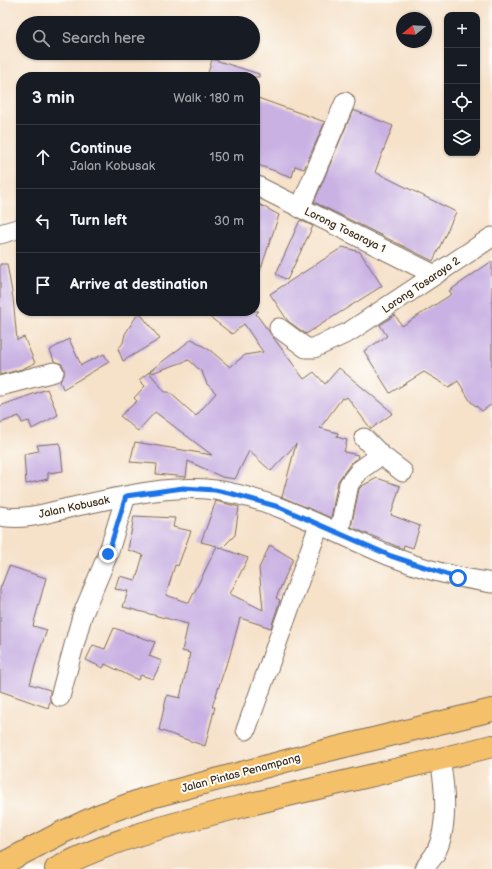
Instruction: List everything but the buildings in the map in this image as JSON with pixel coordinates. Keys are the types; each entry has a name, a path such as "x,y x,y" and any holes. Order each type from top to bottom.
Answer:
{"main road":[{"name":"Jalan Pintas Penampang","path":"0,865 62,832 100,815 144,799 308,755 492,710"},
{"path":"56,869 73,860 121,840 196,818 492,746"}],"street":[{"path":"300,208 345,102"},
{"name":"Lorong Tosaraya 1","path":"260,188 436,275"},
{"path":"0,234 16,229"},
{"name":"Lorong Tosaraya 2","path":"279,328 306,348 314,348 349,332 492,237"},
{"path":"0,386 54,372"},
{"path":"364,438 381,455 403,472"},
{"path":"339,533 349,484 360,470 381,455"},
{"name":"Jalan Kobusak","path":"0,516 11,519 38,515 126,496 183,488 215,490 279,507 391,556 458,578 492,583"},
{"path":"60,697 82,616 108,554 126,496"},
{"path":"246,730 319,525"},
{"path":"425,869 426,864 435,854 443,831 445,789 440,759"}],"route":[{"path":"108,554 126,496 183,488 215,490 279,507 391,556 458,578"}]}
